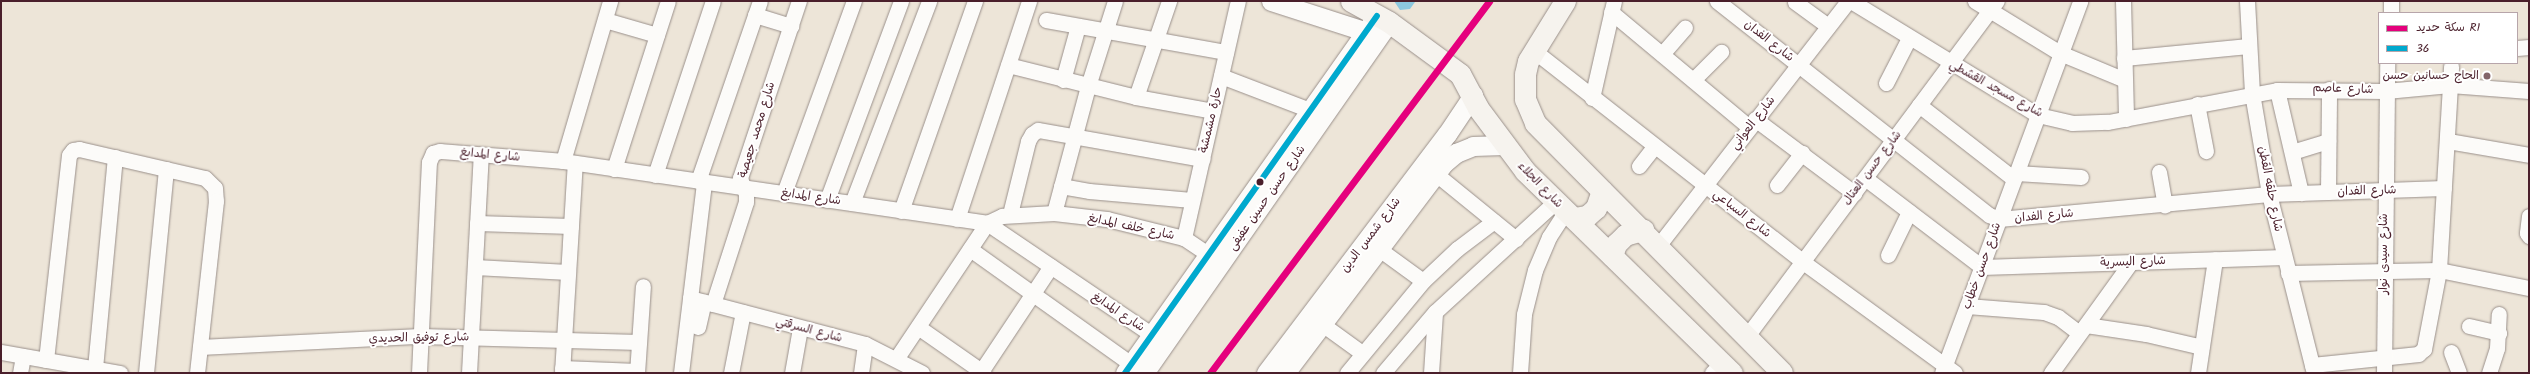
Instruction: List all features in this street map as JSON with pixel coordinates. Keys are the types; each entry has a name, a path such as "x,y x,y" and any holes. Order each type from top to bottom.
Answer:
{"main road":[{"name":"شارع الجلاء","path":"1351,1 1378,27 1460,74 1478,108 1524,171 1612,256 1722,370"},
{"path":"1565,1 1533,50 1524,80 1529,111 1542,133 1643,230 1782,373"},
{"path":"1565,211 1587,216 1596,208 1602,191"},
{"path":"1612,256 1616,244 1625,235 1643,230"}],"street":[{"path":"610,1 569,162 571,226 562,371 637,372 643,286"},
{"path":"614,169 668,1"},
{"path":"655,174 713,1"},
{"path":"698,327 702,302 701,181 760,1"},
{"name":"شارع محمد جعيصة","path":"702,302 746,202 744,188 740,178 799,1"},
{"path":"784,193 854,1"},
{"path":"827,200 902,1"},
{"path":"852,203 929,1"},
{"path":"901,210 975,1"},
{"path":"957,218 1029,1"},
{"path":"1054,213 1088,86 1114,1"},
{"path":"1136,97 1169,1"},
{"name":"حارة مشمشة","path":"1184,238 1238,1"},
{"path":"1271,1 1378,27"},
{"name":"شارع الفدان","path":"1717,1 1989,214 1999,219 2269,194 2444,188"},
{"name":"شارع العواني","path":"1658,246 1752,123 1849,1"},
{"name":"شارع مسجد القشطي","path":"1849,1 1949,63 2038,115 2084,123 2126,119 2252,93"},
{"path":"1976,1 1994,6 2060,53 2125,80"},
{"name":"شارع حسن خطاب","path":"1948,371 1967,306 2080,1"},
{"path":"2123,1 2126,119"},
{"name":"شارع حلقه القطن","path":"2245,1 2252,93 2269,194 2313,369"},
{"path":"2391,1 2391,12"},
{"path":"1795,2 1828,26"},
{"path":"1613,6 1662,54 1693,80 1752,123 1802,153 1854,193"},
{"path":"1592,98 1613,6"},
{"name":"شارع حسن العتال","path":"1747,336 1920,105 1949,63 1994,6"},
{"path":"755,15 791,26"},
{"path":"604,20 657,35"},
{"path":"1046,20 1226,52"},
{"path":"1062,80 1078,26"},
{"name":"شارع حسن حسين عفيفى","path":"1215,258 1310,110 1378,27"},
{"name":"شارع حسن حسين عفيفى","path":"1133,370 1158,339 1378,27"},
{"path":"1662,54 1685,28"},
{"path":"1886,83 1910,38"},
{"path":"2124,58 2248,46"},
{"path":"2518,48 2529,46"},
{"name":"شارع السباعي","path":"1533,50 1654,147 1948,371"},
{"path":"1693,80 1721,52"},
{"name":"شارع سيدى نوار","path":"2384,373 2384,190 2388,64"},
{"path":"2313,369 2418,354 2424,349 2439,270 2448,141 2450,85 2453,64"},
{"path":"2424,88 2453,64"},
{"path":"1008,65 1062,80 1136,97 1213,111"},
{"path":"1221,76 1310,110"},
{"name":"شارع عاصم","path":"2252,93 2277,90 2329,89 2386,91 2450,85 2529,91"},
{"path":"2328,192 2329,89"},
{"path":"2277,90 2301,193"},
{"name":"شارع شمس الدين","path":"1266,373 1448,134 1473,96"},
{"path":"2197,104 2206,152"},
{"path":"1920,105 2015,176 2081,177"},
{"path":"1010,214 1030,137 1042,130 1202,159"},
{"path":"2292,152 2328,141"},
{"path":"2448,141 2529,154"},
{"name":"شارع شمس الدين","path":"1285,373 1436,174 1450,158 1463,150 1483,144 1504,145"},
{"path":"1639,166 1654,147"},
{"path":"46,360 70,155 73,150 79,149 199,176 211,182 216,194 197,373"},
{"name":"شارع المدابغ","path":"420,336 429,162 433,153 440,151 569,162 987,223 1158,339"},
{"path":"1777,185 1802,153"},
{"path":"470,373 481,154"},
{"path":"95,368 114,158"},
{"path":"146,373 166,169"},
{"path":"2159,172 2165,204"},
{"path":"1436,174 1516,239"},
{"path":"1865,178 1982,267"},
{"path":"1061,186 1103,193 1192,200"},
{"path":"1383,373 1435,312 1516,239 1565,211"},
{"path":"1520,373 1524,314 1535,270 1549,237 1565,211"},
{"path":"1888,255 1910,212"},
{"name":"شارع خلف المدابغ","path":"987,223 1010,214 1054,213 1107,219 1184,238 1215,258"},
{"path":"2529,216 2527,232 2529,236"},
{"path":"1347,373 1422,281 1457,249 1494,221"},
{"path":"477,223 571,226"},
{"path":"896,359 987,223"},
{"path":"970,249 1033,294 1133,370"},
{"path":"1379,249 1422,281"},
{"name":"شارع اليسرية","path":"1982,267 2284,257"},
{"path":"2198,373 2215,259"},
{"path":"2051,373 2131,262"},
{"path":"918,327 982,372 1051,266"},
{"path":"475,267 568,272"},
{"path":"2288,273 2439,270 2529,288"},
{"path":"681,373 702,302"},
{"name":"شارع السرقتي","path":"702,302 865,344 922,373"},
{"path":"1967,306 2044,312 2083,329 2146,334 2202,347"},
{"path":"731,373 743,312"},
{"path":"1430,373 1435,312"},
{"path":"2489,373 2499,333 2499,314"},
{"path":"1322,324 1362,353"},
{"path":"2468,326 2499,333"},
{"path":"792,373 800,328"},
{"path":"419,373 420,336"},
{"name":"شارع توفيق الحديدي","path":"200,347 420,336 639,342"},
{"path":"861,373 865,344"},
{"path":"1,352 120,373"},
{"path":"2451,352 2459,373"},
{"path":"20,373 23,356"}],"water":[{"path":"1394,1 1415,2 1410,9 1400,10"}],"rail line":[{"name":"R1","path":"1210,373 1489,1"}],"transit line":[{"name":"36","path":"1125,373 1377,16"}],"place":[{"name":"الحاج حسانين حسن","path":"2487,76"}]}
